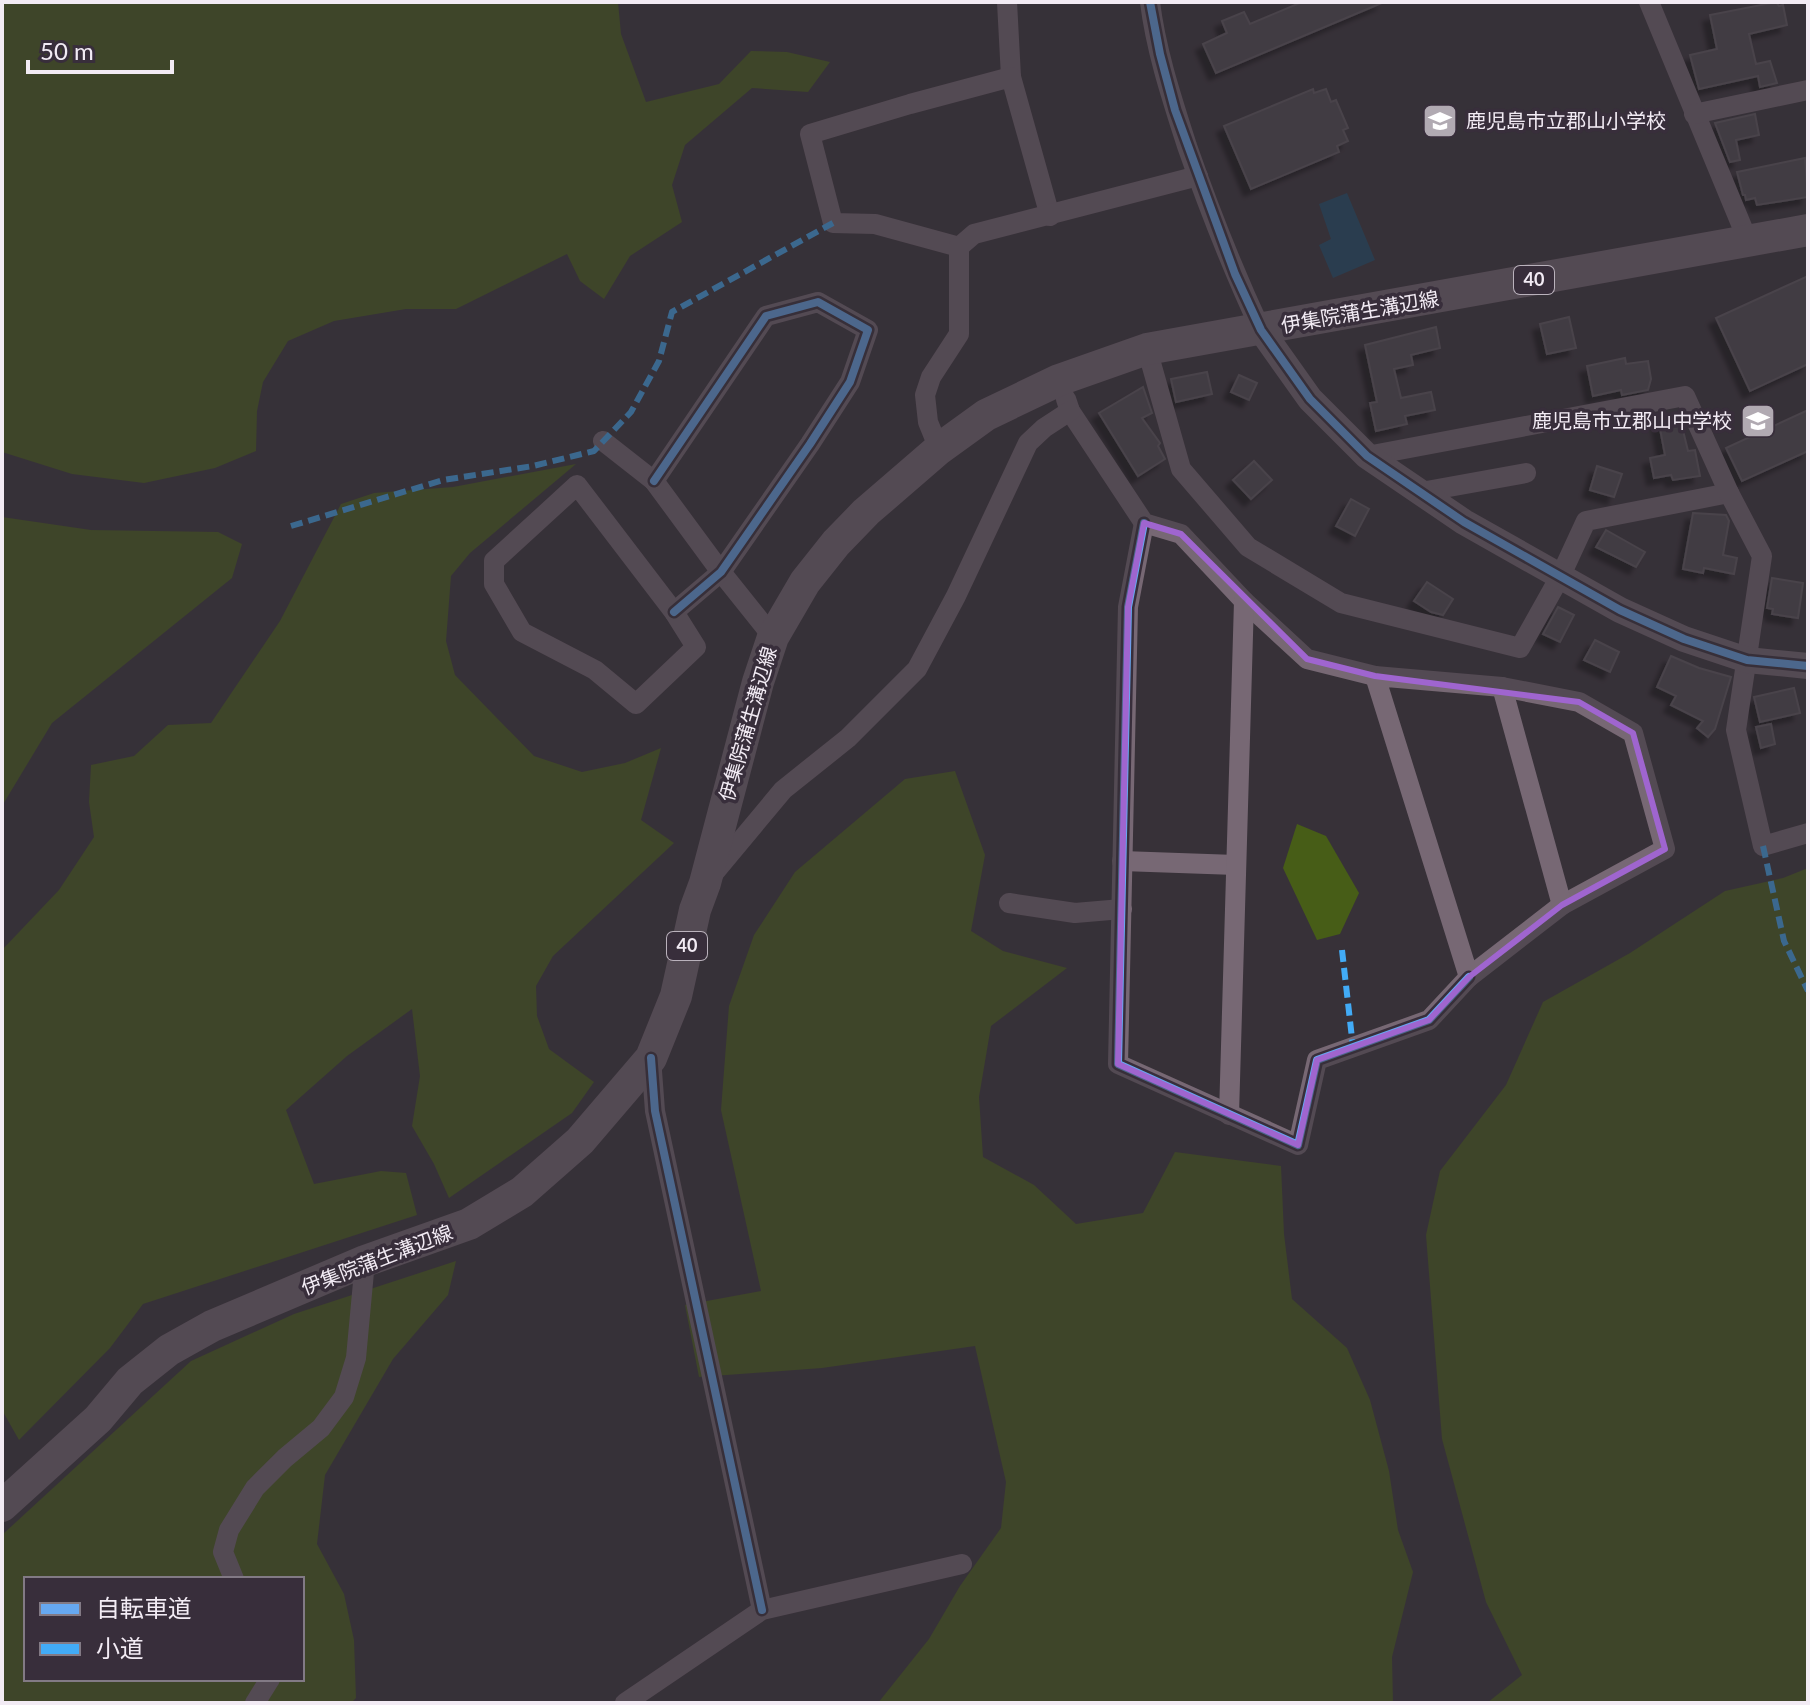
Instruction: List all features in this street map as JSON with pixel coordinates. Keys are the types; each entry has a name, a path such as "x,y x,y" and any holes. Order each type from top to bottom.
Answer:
{"main road":[{"name":"伊集院蒲生溝辺線","path":"2,1506 98,1419 130,1381 169,1350 212,1326 365,1261 469,1224 522,1192 580,1141 617,1101 651,1058 676,996 695,910 705,883 745,726 773,637 805,582 836,543 866,512 939,449 986,415 1059,380 1147,349 1808,230"}],"street":[{"path":"1007,2 1011,77 1050,216"},
{"path":"1150,2 1160,54 1198,176 1235,274 1261,330 1310,399 1367,456 1464,522 1620,610 1671,634 1747,660 1808,666"},
{"path":"1649,2 1748,241"},
{"path":"959,247 875,224 833,223 810,134 1011,77"},
{"path":"1694,114 1808,90"},
{"path":"939,449 928,422 925,395 931,377 959,334 959,247 974,234 1198,176"},
{"path":"654,481 766,316 818,302 868,330 850,382 721,572 674,612"},
{"path":"1147,349 1181,469 1248,547 1341,603 1520,648 1561,575 1586,521 1729,493"},
{"path":"1059,380 1070,411 1144,523 1181,534 1244,601 1307,659 1375,676 1502,687 1579,702 1633,733 1665,849 1562,905 1469,977 1429,1020 1317,1060 1298,1145 1118,1064 1128,607 1144,523"},
{"path":"1367,456 1685,396 1729,493 1762,556 1736,730 1763,846 1808,833"},
{"path":"705,883 783,790 848,738 917,669 956,596 1028,443 1070,411"},
{"path":"603,441 654,481 773,637"},
{"path":"1421,492 1526,473"},
{"path":"577,485 674,612 696,647 636,704 595,670 522,632 494,584 494,561 577,485"},
{"path":"1229,1115 1244,601"},
{"path":"1375,676 1469,977"},
{"path":"1502,687 1562,905"},
{"path":"1122,861 1236,865"},
{"path":"1009,903 1075,913 1122,909"},
{"path":"651,1058 655,1111 762,1610"},
{"path":"233,1577 223,1552 229,1530 255,1488 321,1428 344,1397 356,1358 365,1261"},
{"path":"625,1703 762,1610 962,1564"},
{"path":"255,1703 269,1681"}],"highlighted area":[{"path":"1144,523 1181,534 1307,659 1375,676 1579,702 1633,733 1665,849 1562,905 1469,977 1429,1020 1317,1060 1298,1145 1118,1064 1128,607"}],"green space":[{"path":"2,2 618,2 621,34 646,102 719,84 751,51 787,52 830,62 808,92 752,88 685,145 672,185 682,222 630,256 604,299 580,281 567,254 456,309 406,309 334,321 288,341 263,382 257,411 256,451 215,468 144,483 72,474 2,452"},
{"path":"576,464 470,553 451,576 446,641 455,675 534,756 582,772 625,763 661,748 641,820 674,843 553,956 536,986 537,1016 549,1049 594,1082 572,1113 449,1198 412,1126 420,1076 412,1009 347,1056 286,1110 314,1184 381,1171 406,1173 417,1215 143,1304 110,1348 19,1440 2,1410 2,950 59,890 94,837 89,802 91,765 134,756 168,725 211,723 280,621 341,504 374,493 453,487"},
{"path":"2,517 91,530 218,532 242,544 232,578 52,723 2,806"},
{"path":"955,771 985,855 971,931 1003,951 1067,968 991,1026 979,1097 983,1157 1034,1185 1076,1224 1143,1213 1175,1152 1281,1166 1284,1234 1292,1299 1347,1348 1370,1400 1389,1471 1398,1530 1413,1572 1392,1657 1393,1703 878,1703 929,1639 960,1586 1001,1528 1006,1482 975,1346 822,1368 699,1377 685,1305 761,1291 721,1110 729,1006 754,935 795,872 905,779"},
{"path":"1297,824 1326,836 1359,893 1340,934 1317,940 1283,868"},
{"path":"1808,868 1808,1703 1487,1703 1522,1675 1486,1602 1442,1439 1426,1235 1440,1171 1506,1085 1543,1002 1630,953 1725,891 1783,878"},
{"path":"456,1261 448,1295 393,1359 325,1475 317,1544 344,1594 354,1640 356,1698 351,1703 2,1703 2,1535 191,1361 294,1314"}],"water":[{"path":"1347,193 1375,260 1333,278 1319,245 1331,239 1319,204"}],"building":[{"path":"1302,2 1384,2 1216,73 1203,44 1227,33 1222,21 1244,12 1250,24"},
{"path":"1776,2 1779,6 1783,5 1787,25 1749,34 1756,64 1770,61 1777,83 1760,87 1758,76 1699,89 1690,55 1717,49 1710,15"},
{"path":"1313,89 1314,93 1326,89 1331,102 1336,100 1348,128 1343,130 1348,141 1337,146 1339,152 1251,189 1224,126"},
{"path":"1755,114 1759,135 1736,140 1740,160 1730,162 1715,123"},
{"path":"1805,158 1808,197 1757,205 1755,198 1746,200 1737,172"},
{"path":"1808,276 1808,364 1750,391 1716,318"},
{"path":"1569,317 1576,348 1547,354 1540,324"},
{"path":"1436,327 1440,348 1411,355 1413,365 1394,369 1401,398 1431,392 1435,410 1405,416 1407,424 1376,431 1370,403 1377,402 1365,345"},
{"path":"1625,358 1626,364 1648,361 1651,379 1648,390 1622,395 1621,390 1593,396 1587,366"},
{"path":"1207,372 1212,394 1176,402 1171,379"},
{"path":"1239,375 1257,383 1249,400 1231,392"},
{"path":"1143,387 1152,413 1142,418 1160,443 1158,446 1165,459 1138,476 1099,413"},
{"path":"1808,410 1808,451 1742,481 1726,448"},
{"path":"1679,414 1688,451 1695,450 1700,476 1673,480 1671,475 1654,478 1650,458 1665,455 1658,418"},
{"path":"1254,461 1272,480 1251,499 1233,480"},
{"path":"1597,466 1622,474 1614,497 1590,490"},
{"path":"1351,499 1369,509 1355,536 1336,526"},
{"path":"1693,513 1726,515 1729,521 1723,555 1737,558 1734,574 1704,568 1703,573 1683,569"},
{"path":"1606,530 1645,552 1636,567 1596,547"},
{"path":"1772,578 1803,583 1798,618 1772,614 1773,609 1767,608"},
{"path":"1427,582 1453,599 1443,615 1431,612 1414,601"},
{"path":"1558,607 1574,615 1560,642 1543,634"},
{"path":"1595,640 1619,652 1610,672 1584,660"},
{"path":"1671,656 1731,677 1715,729 1708,737 1697,728 1703,721 1671,705 1676,696 1657,687"},
{"path":"1794,688 1800,713 1760,722 1754,697"},
{"path":"1771,724 1775,744 1761,748 1756,727"}],"marked path":[{"path":"291,526 443,480 533,466 594,451 631,412 659,361 672,312 833,223"},
{"path":"1763,846 1784,941 1808,991"},
{"path":"1342,950 1353,1047"}],"cycle path":[{"path":"1150,2 1175,110 1235,274 1261,330 1310,399 1367,456 1464,522 1620,610 1684,639 1747,660 1808,666"},
{"path":"654,481 766,316 818,302 868,330 850,382 810,444 721,572 674,612"},
{"path":"1144,523 1128,607 1118,1064 1298,1145 1317,1060 1429,1020 1469,977"},
{"path":"651,1058 655,1111 762,1610"}],"place":[{"name":"鹿児島市立郡山小学校","path":"1440,121"},
{"name":"鹿児島市立郡山中学校","path":"1758,421"}]}
